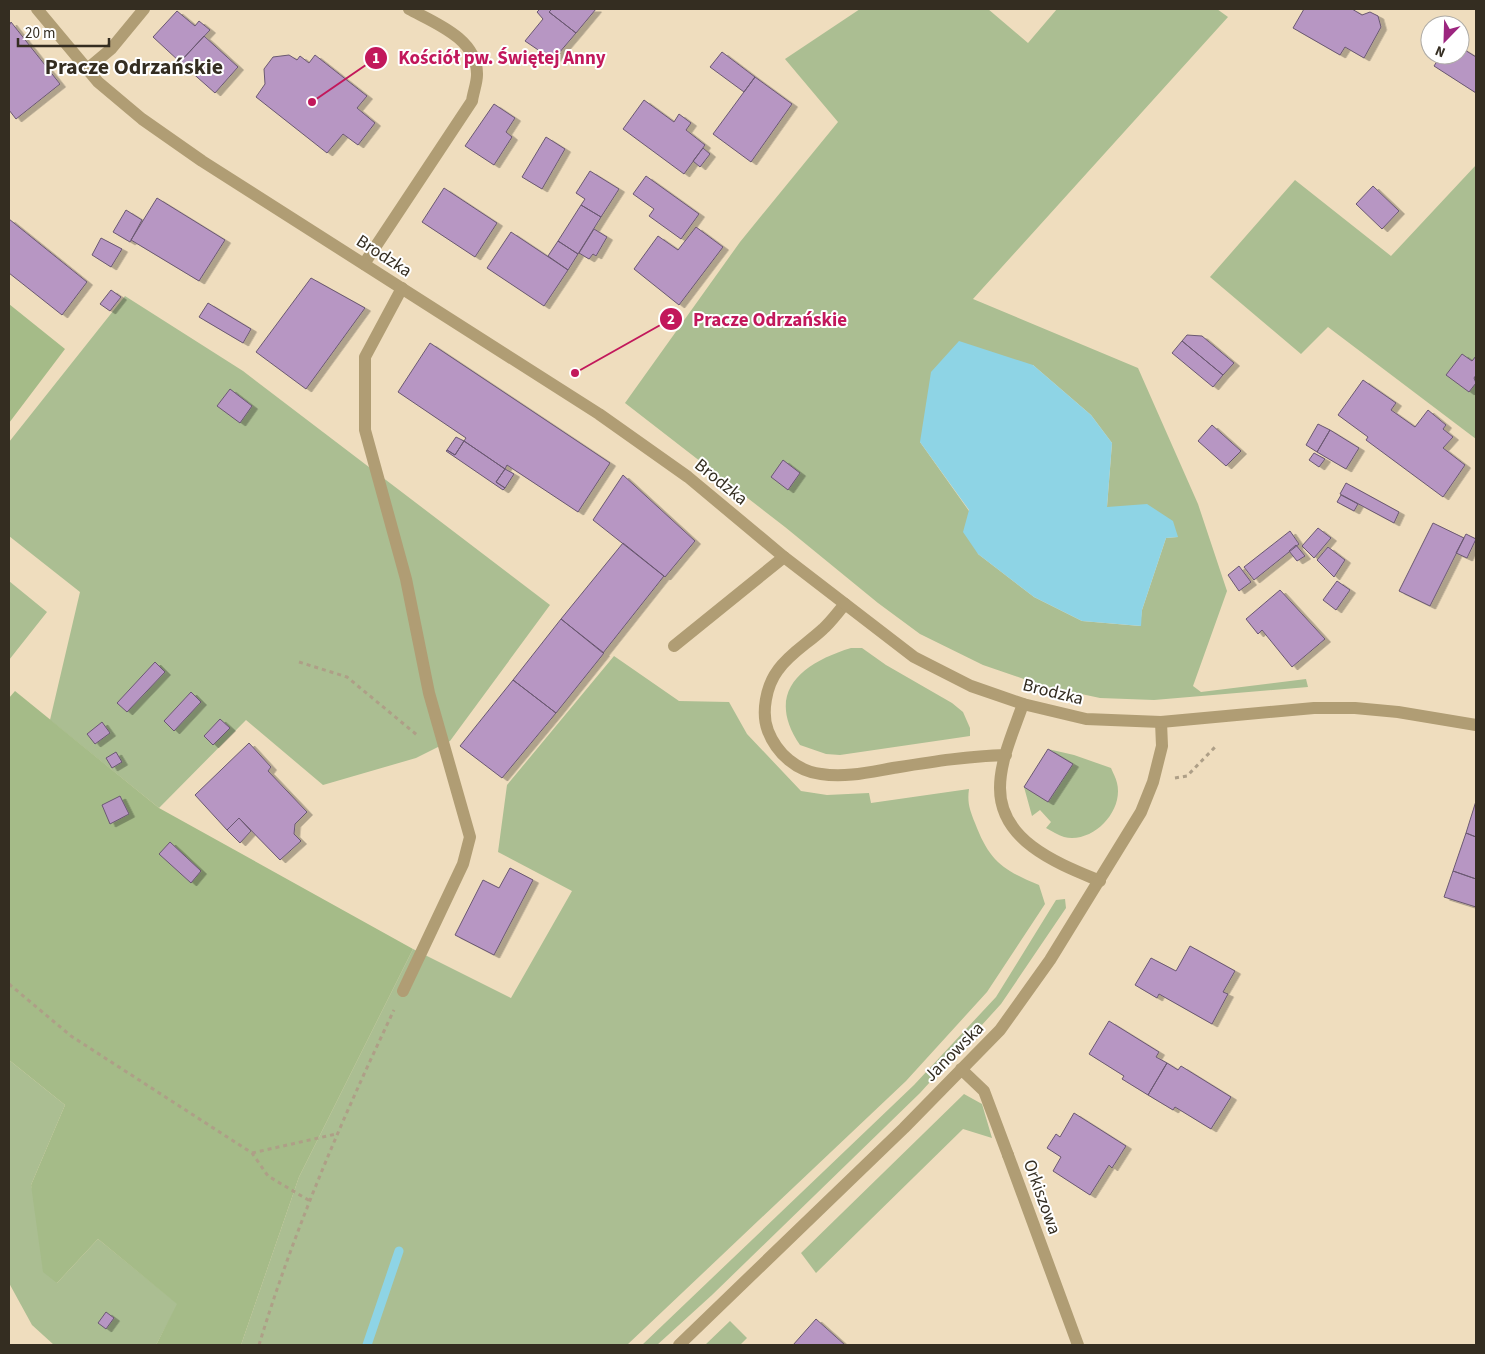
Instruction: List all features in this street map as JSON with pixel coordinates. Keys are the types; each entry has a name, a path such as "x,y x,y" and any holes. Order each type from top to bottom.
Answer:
{"street":[{"name":"Brodzka","path":"37,9 86,70 142,119 202,161 599,414 688,478 784,557 914,657 971,686 1023,704 1086,719 1161,722 1338,708 1398,712 1476,725"},
{"path":"86,70 111,49 144,9"},
{"path":"364,264 472,101 477,73 468,45 454,34 409,9"},
{"path":"402,288 366,357 365,430 406,579 429,693 470,837 463,864 403,992"},
{"path":"674,646 784,557"},
{"path":"845,604 823,630 792,653 776,671 766,696 764,722 771,739 784,757 800,767 821,774 847,774 979,756 1006,755"},
{"path":"1023,704 1006,755 1000,789 1007,819 1035,850 1064,866 1100,880"},
{"name":"Janowska","path":"679,1345 904,1128 1000,1030 1050,960 1141,812 1153,782 1162,746 1161,722"},
{"name":"Orkiszowa","path":"961,1069 984,1091 1078,1345"}],"path":[{"path":"299,662 347,677 417,735"},
{"path":"9,984 71,1036 252,1153 268,1176 310,1201"},
{"path":"259,1345 288,1252 336,1134 403,992"},
{"path":"252,1153 336,1134"}],"green space":[{"path":"860,9 988,9 1028,43 1057,9 1217,9 1228,17 973,299 1138,368 1198,504 1227,591 1193,686 1201,692 1306,679 1308,687 1154,700 1100,698 1044,686 983,665 920,634 625,403 740,242 838,122 785,59","holes":["1033,365 1091,415 1112,443 1107,507 1178,537 1166,538 1142,610 1140,626 1082,621 1034,597 978,554 969,511 920,442"]},
{"path":"1476,165 1476,439 1328,327 1301,354 1210,277 1295,180 1391,256"},
{"path":"125,296 243,371 550,605 450,741 416,758 323,785 246,720 159,808 50,720 80,592 9,536 9,442"},
{"path":"9,304 65,349 9,423"},
{"path":"9,581 47,612 9,660"},
{"path":"851,648 862,648 886,665 952,703 963,712 970,728 970,736 840,755 826,754 800,745 790,726 786,710 787,695 794,682 804,671 833,654"},
{"path":"614,656 679,701 729,702 747,734 801,791 827,795 869,793 871,803 969,789 970,810 986,846 1006,869 1039,885 1045,904 987,992 906,1081 627,1345 241,1345 299,1177 413,949 511,998 572,891 498,852 507,785"},
{"path":"15,691 159,808 413,949 299,1177 241,1345 156,1345 177,1304 98,1239 57,1283 43,1272 31,1185 65,1105 9,1060 9,698"},
{"path":"1048,749 1074,755 1111,768 1115,777 1118,794 1111,814 1104,823 1086,835 1075,838 1064,837 1046,828 1051,822 1040,810 1032,816 1024,787 1048,802 1072,764"},
{"path":"1065,899 1066,908 1001,1004 920,1093 712,1295 657,1345 642,1345 914,1085 996,997 1056,900"},
{"path":"9,1060 65,1105 31,1185 57,1283 98,1239 178,1304 156,1345 54,1345 32,1325 9,1283"},
{"path":"964,1094 982,1104 992,1138 963,1129 816,1273 801,1253"},
{"path":"730,1321 747,1338 740,1345 705,1345"}],"water":[{"path":"959,341 1033,365 1091,415 1112,443 1107,507 1147,504 1173,521 1178,537 1166,538 1142,610 1141,626 1082,621 1034,597 978,554 963,532 969,510 920,442 931,372"}],"building":[{"path":"540,9 552,9 549,12 576,33 553,60 525,41 543,19 537,12"},
{"path":"552,9 596,9 576,33 549,12"},
{"path":"1304,9 1352,9 1362,15 1370,12 1378,16 1381,27 1364,58 1345,47 1340,55 1293,28"},
{"path":"177,11 195,26 199,21 210,30 180,62 153,37"},
{"path":"11,22 60,84 16,119 9,110 9,26"},
{"path":"204,36 238,67 215,93 180,62"},
{"path":"722,52 755,77 744,92 710,67"},
{"path":"1470,53 1476,57 1476,93 1434,66 1470,65"},
{"path":"289,55 297,60 300,56 309,63 315,55 367,96 357,108 375,123 358,145 343,134 327,153 256,97 265,84 264,69 273,57"},
{"path":"755,77 792,104 751,162 713,134"},
{"path":"644,100 674,122 679,114 691,123 686,130 705,145 684,174 623,129"},
{"path":"494,104 515,118 506,132 512,137 494,165 465,146"},
{"path":"546,137 565,149 542,189 522,177"},
{"path":"703,148 710,154 700,167 693,161"},
{"path":"590,171 619,189 601,217 581,205 585,199 576,193"},
{"path":"646,176 699,214 681,239 649,216 654,209 633,194"},
{"path":"1373,186 1399,211 1382,229 1356,204"},
{"path":"444,188 497,223 475,257 422,222"},
{"path":"157,198 225,240 199,281 131,240"},
{"path":"581,205 601,217 578,254 558,241"},
{"path":"126,210 142,220 130,242 113,232"},
{"path":"9,219 87,282 62,315 9,273"},
{"path":"696,227 723,247 679,305 634,269 658,236 678,250"},
{"path":"594,229 607,237 596,256 593,254 589,259 579,253"},
{"path":"511,232 568,270 544,306 487,268"},
{"path":"101,238 122,249 111,267 92,255"},
{"path":"558,241 578,254 568,270 548,256"},
{"path":"311,278 365,308 306,389 256,352"},
{"path":"111,290 121,297 110,311 100,304"},
{"path":"208,303 251,329 243,343 199,317"},
{"path":"1187,335 1202,336 1234,363 1223,375 1182,341"},
{"path":"1182,341 1223,375 1213,387 1172,353"},
{"path":"430,343 610,463 578,512 507,465 505,469 464,441 466,438 398,392"},
{"path":"1462,354 1472,361 1476,356 1476,375 1474,378 1476,383 1469,392 1446,375"},
{"path":"1363,380 1396,403 1391,410 1415,427 1428,410 1446,425 1443,429 1453,437 1443,448 1465,465 1443,497 1366,440 1368,437 1338,415"},
{"path":"230,389 252,406 240,423 217,406"},
{"path":"1318,424 1330,430 1317,452 1306,445"},
{"path":"1212,425 1241,451 1226,466 1198,441"},
{"path":"1330,430 1359,448 1346,469 1317,452"},
{"path":"456,437 464,441 455,455 447,450"},
{"path":"464,441 505,469 496,482 505,488 503,490 446,451 455,455"},
{"path":"1314,453 1325,459 1319,467 1309,460"},
{"path":"783,460 800,473 788,490 771,477"},
{"path":"505,469 514,474 505,488 496,482"},
{"path":"623,475 695,541 665,577 593,520"},
{"path":"1346,483 1399,512 1394,523 1340,494"},
{"path":"1341,495 1358,504 1354,511 1337,502"},
{"path":"1433,523 1464,538 1430,606 1399,591"},
{"path":"1318,528 1331,538 1314,558 1302,546"},
{"path":"1290,531 1299,544 1254,580 1244,567"},
{"path":"1466,534 1476,539 1467,558 1456,553"},
{"path":"623,543 664,576 603,653 561,619"},
{"path":"1296,545 1305,556 1297,561 1289,551"},
{"path":"1328,547 1345,560 1334,577 1317,560"},
{"path":"1239,566 1251,582 1239,591 1228,575"},
{"path":"1337,581 1350,590 1336,610 1323,600"},
{"path":"1280,590 1325,639 1292,667 1262,630 1258,634 1246,619"},
{"path":"561,619 604,653 556,713 513,680"},
{"path":"155,662 165,672 127,712 117,703"},
{"path":"513,680 556,713 502,778 460,746"},
{"path":"191,692 201,702 174,731 164,721"},
{"path":"220,719 230,728 213,745 204,736"},
{"path":"102,722 110,733 95,744 87,734"},
{"path":"249,743 271,767 268,771 307,812 295,824 294,834 301,841 280,860 239,818 227,830 195,795"},
{"path":"1048,749 1073,764 1048,802 1024,787"},
{"path":"116,752 122,762 112,768 106,758"},
{"path":"120,796 129,814 110,824 102,805"},
{"path":"1476,801 1476,837 1466,833"},
{"path":"239,818 251,831 240,843 227,830"},
{"path":"1466,833 1476,837 1476,879 1453,871"},
{"path":"170,842 201,871 191,883 159,854"},
{"path":"510,868 533,880 494,955 455,935 483,880 499,888"},
{"path":"1453,871 1476,879 1476,907 1444,897"},
{"path":"1190,946 1235,971 1223,992 1228,994 1212,1024 1159,994 1157,998 1135,985 1151,958 1176,971"},
{"path":"1109,1021 1159,1052 1156,1057 1167,1063 1148,1095 1122,1079 1124,1076 1089,1054"},
{"path":"1167,1063 1178,1070 1181,1066 1231,1097 1211,1129 1175,1107 1173,1110 1148,1095"},
{"path":"1074,1113 1126,1146 1112,1168 1109,1165 1090,1195 1053,1171 1061,1157 1047,1148 1056,1134 1060,1137"},
{"path":"106,1312 114,1318 106,1329 98,1323"},
{"path":"816,1319 845,1345 793,1345"}],"waterway":[{"path":"367,1345 399,1251"}],"place":[{"name":"Kościół pw. Świętej Anny","path":"312,102"},
{"name":"Pracze Odrzańskie","path":"575,373"}],"district":[{"name":"Pracze Odrzańskie","path":"134,67"}]}
